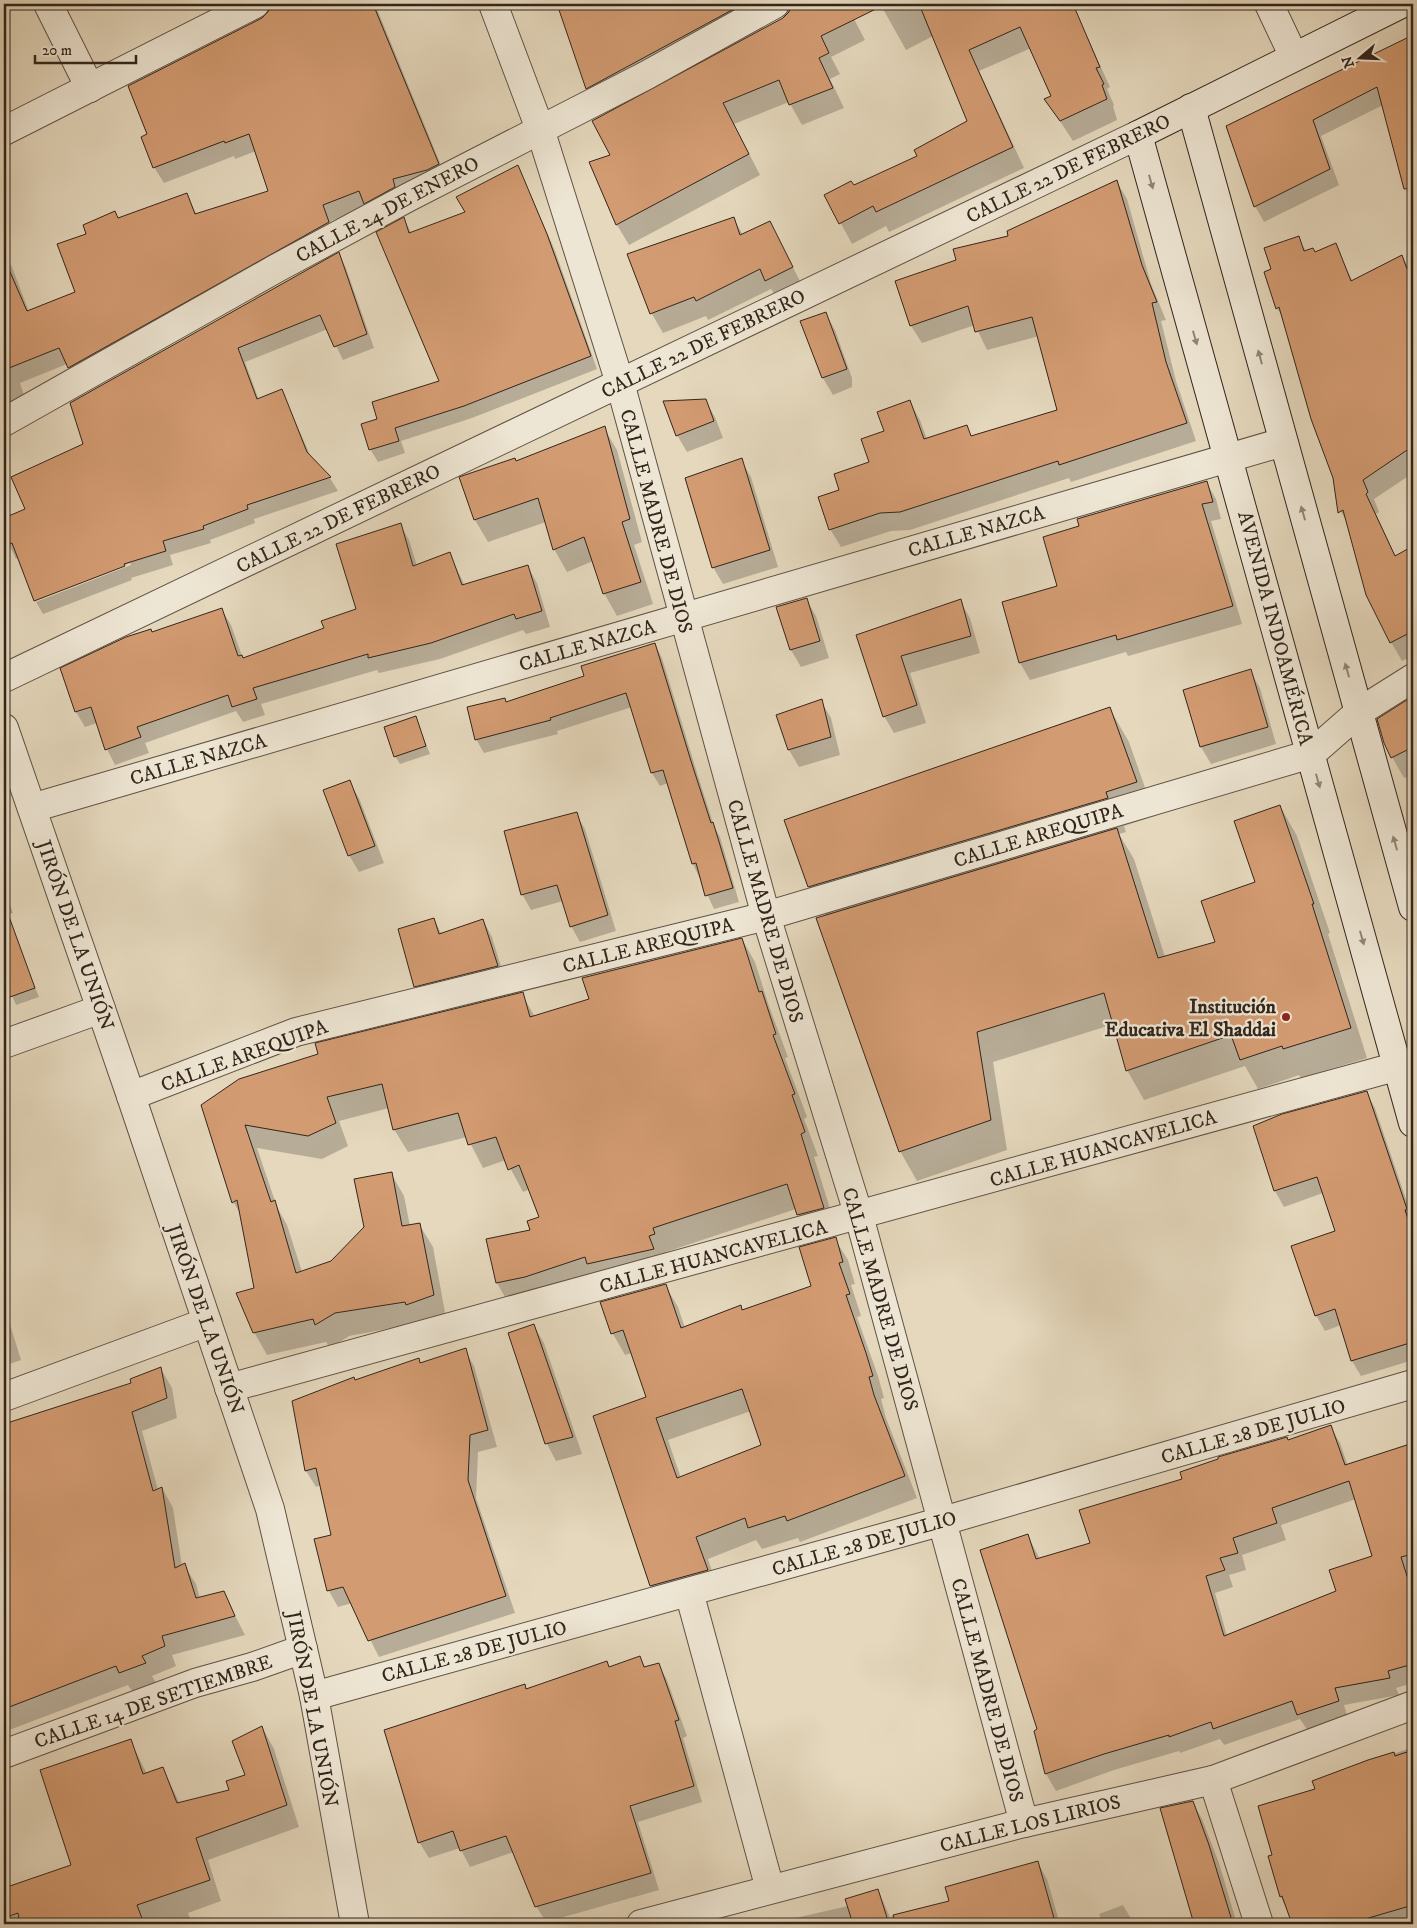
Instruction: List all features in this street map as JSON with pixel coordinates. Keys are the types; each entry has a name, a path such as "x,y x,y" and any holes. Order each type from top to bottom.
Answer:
{"street":[{"path":"48,4 90,88"},
{"path":"4,131 255,4"},
{"name":"CALLE MADRE DE DIOS","path":"493,4 540,129 620,383 766,916 859,1216 1024,1823"},
{"name":"CALLE 24 DE ENERO","path":"4,422 277,268 540,129 645,76 775,4"},
{"path":"1269,4 1294,57"},
{"name":"CALLE 22 DE FEBRERO","path":"4,678 1138,135 1401,4"},
{"path":"1191,108 1413,907"},
{"name":"AVENIDA INDOAMÉRICA","path":"1138,135 1311,754 1405,1064 1413,1122"},
{"name":"CALLE NAZCA","path":"32,808 1283,442"},
{"path":"1311,754 1359,712 1413,678"},
{"name":"JIRÓN DE LA UNIÓN","path":"4,728 208,1322 270,1509 314,1696 354,1924"},
{"name":"CALLE AREQUIPA","path":"131,1096 296,1032 766,916 1311,754"},
{"path":"4,1044 101,1009"},
{"name":"CALLE HUANCAVELICA","path":"229,1388 859,1216 1405,1064"},
{"path":"4,1397 208,1322"},
{"name":"CALLE 28 DE JULIO","path":"314,1696 943,1521 1413,1384"},
{"path":"689,1592 770,1889"},
{"name":"CALLE 14 DE SETIEMBRE","path":"4,1754 195,1683 252,1667 303,1649"},
{"name":"CALLE LOS LIRIOS","path":"641,1924 708,1916 770,1889 1024,1823 1213,1780 1413,1705"},
{"path":"1213,1780 1259,1924"}],"building":[{"path":"270,4 373,4 439,164 427,170 393,179 395,187 364,204 359,191 323,205 329,222 68,368 59,348 4,370 4,258 27,311 75,292 57,244 86,234 83,225 115,211 118,218 187,193 195,214 268,191 249,134 225,143 224,141 153,168 141,137 147,134 128,86 262,18 268,12"},
{"path":"557,4 743,4 586,89"},
{"path":"791,4 886,4 821,36 829,53 819,58 833,88 789,105 779,80 723,103 749,154 616,225 589,162 610,155 592,121 783,18 789,12"},
{"path":"919,4 1073,4 1100,67 1096,68 1104,84 1102,85 1107,99 1060,121 1044,99 1051,96 1020,27 969,50 1013,147 876,212 873,206 839,224 824,195 851,181 854,185 917,156 914,150 967,121"},
{"path":"1413,35 1413,188 1404,189 1377,87 1313,120 1330,169 1254,207 1226,126"},
{"path":"518,165 547,234 591,356 464,406 395,428 399,441 369,450 361,424 377,419 372,402 439,381 376,232 404,217 409,233 465,212 456,197"},
{"path":"1117,180 1142,265 1157,302 1152,303 1166,362 1187,423 1059,465 1058,461 900,512 880,513 829,530 818,497 839,490 834,474 869,462 861,439 884,431 877,412 910,400 924,439 967,425 971,436 1057,410 1032,317 975,332 968,306 910,326 895,281 956,260 953,249 1008,236 1007,231"},
{"path":"734,217 740,235 770,221 793,267 765,281 760,269 696,301 694,297 650,314 627,254"},
{"path":"1299,236 1304,251 1313,248 1315,252 1336,243 1351,281 1402,255 1407,269 1413,267 1413,446 1363,480 1368,492 1366,494 1395,556 1413,546 1413,631 1390,643 1366,595 1343,510 1338,513 1333,478 1311,419 1279,307 1276,309 1264,272 1271,269 1264,248"},
{"path":"339,252 367,334 334,347 320,315 238,348 257,399 282,389 307,452 331,477 247,505 248,509 203,526 204,529 163,541 166,551 124,564 125,566 34,601 12,543 4,547 4,518 25,509 11,477 83,444 70,403"},
{"path":"826,312 847,369 822,378 800,321"},
{"path":"706,399 714,421 676,436 663,401"},
{"path":"605,426 630,519 622,522 641,582 603,594 584,537 553,550 538,498 474,520 459,477 515,458 516,461"},
{"path":"742,458 770,550 712,568 685,478"},
{"path":"1207,481 1213,502 1202,504 1233,606 1117,640 1116,635 1019,663 1002,602 1057,586 1043,537 1079,526 1077,519"},
{"path":"401,523 413,566 450,552 462,585 528,565 542,611 516,619 514,614 431,643 368,658 368,654 253,688 257,699 232,707 228,695 137,727 141,737 105,750 91,707 75,712 60,668 126,637 151,629 152,632 222,608 238,656 242,655 243,658 324,628 321,621 356,609 336,544"},
{"path":"807,598 820,641 790,650 776,607"},
{"path":"961,599 971,636 901,656 917,705 883,717 856,635"},
{"path":"655,643 733,888 705,896 696,863 692,864 663,770 651,773 626,693 550,718 551,720 475,740 467,707 505,698 506,702 584,676 581,666"},
{"path":"1251,669 1268,727 1200,747 1183,690"},
{"path":"1413,696 1413,747 1391,758 1384,743 1377,719"},
{"path":"822,699 831,737 788,750 776,715"},
{"path":"1110,707 1137,782 1106,792 1108,798 808,887 784,820"},
{"path":"416,716 426,746 394,757 384,727"},
{"path":"350,780 375,846 348,856 323,790"},
{"path":"1280,805 1314,904 1312,904 1351,1028 1283,1049 1282,1046 1240,1060 1231,1035 1126,1071 1104,993 977,1032 991,1120 899,1152 816,918 1117,828 1158,958 1215,942 1201,901 1255,882 1234,821"},
{"path":"577,812 608,915 570,927 557,885 521,895 504,831"},
{"path":"7,911 35,988 10,997 4,981 4,912"},
{"path":"434,918 439,934 483,919 498,966 414,987 398,929"},
{"path":"742,938 759,992 762,991 776,1034 773,1035 795,1094 792,1095 805,1132 801,1134 824,1208 797,1215 787,1184 653,1228 655,1234 649,1236 654,1249 587,1264 585,1257 525,1277 496,1283 486,1239 530,1230 527,1221 539,1217 519,1165 508,1170 496,1137 468,1145 458,1113 393,1130 382,1084 327,1097 336,1123 308,1136 245,1125 271,1202 275,1200 296,1273 331,1261 364,1227 354,1179 392,1172 402,1226 420,1223 434,1295 406,1305 405,1302 335,1313 315,1325 313,1319 253,1333 236,1293 254,1288 237,1200 232,1203 201,1105 239,1079 318,1054 315,1043 523,992 530,1017 589,999 582,978"},
{"path":"1367,1091 1407,1209 1405,1210 1413,1234 1413,1342 1351,1361 1335,1309 1315,1316 1291,1246 1335,1231 1317,1177 1274,1191 1253,1126 1282,1114"},
{"path":"836,1237 843,1262 839,1263 850,1294 846,1295 873,1376 869,1377 874,1395 905,1476 787,1521 785,1516 748,1528 745,1518 696,1537 708,1570 650,1586 593,1416 646,1397 623,1330 611,1334 600,1302 666,1284 681,1328 741,1305 742,1310 811,1286 799,1247","holes":["742,1389 761,1445 677,1478 656,1418"]},
{"path":"534,1324 573,1437 545,1444 508,1333"},
{"path":"466,1348 488,1430 470,1435 468,1480 506,1596 368,1641 343,1587 327,1591 314,1539 331,1535 316,1468 305,1471 292,1401 354,1377 355,1380 419,1358 420,1363"},
{"path":"161,1367 167,1398 132,1412 153,1491 162,1487 175,1568 185,1563 196,1598 224,1591 235,1616 162,1636 165,1646 142,1656 146,1663 119,1673 116,1666 4,1709 4,1424 131,1383 130,1379"},
{"path":"1331,1425 1345,1465 1413,1443 1413,1554 1401,1557 1413,1595 1413,1664 1388,1671 1390,1678 1335,1688 1339,1701 1297,1715 1292,1701 1213,1729 1211,1722 1169,1737 1169,1735 1104,1754 1045,1774 1034,1731 1037,1729 980,1550 1028,1534 1036,1559 1090,1543 1079,1510 1182,1479 1180,1472 1218,1459 1218,1457 1287,1437 1288,1440","holes":["1349,1481 1372,1556 1329,1570 1336,1591 1224,1636 1206,1576 1225,1570 1220,1558 1238,1553 1233,1538 1277,1523 1272,1508"]},
{"path":"640,1656 644,1667 659,1663 679,1720 675,1721 694,1786 630,1806 651,1873 535,1907 506,1836 460,1851 453,1831 418,1843 384,1730 525,1684 526,1689 607,1661 609,1667"},
{"path":"262,1726 287,1805 196,1838 210,1880 137,1905 144,1924 20,1924 18,1913 4,1918 4,1888 71,1865 40,1770 131,1739 143,1774 163,1767 177,1803 229,1790 226,1781 245,1775 232,1741"},
{"path":"1413,1750 1413,1905 1348,1924 1292,1924 1282,1896 1280,1897 1268,1856 1272,1855 1258,1806 1315,1789 1312,1781 1368,1760 1394,1752 1395,1756"},
{"path":"1193,1801 1209,1845 1233,1924 1194,1924 1160,1808"},
{"path":"1038,1861 1054,1918 1032,1924 895,1924 893,1915 949,1901 945,1887"},
{"path":"878,1889 889,1924 853,1924 845,1899"}],"place":[{"name":"Institución Educativa El Shaddai","path":"1286,1017"}]}
